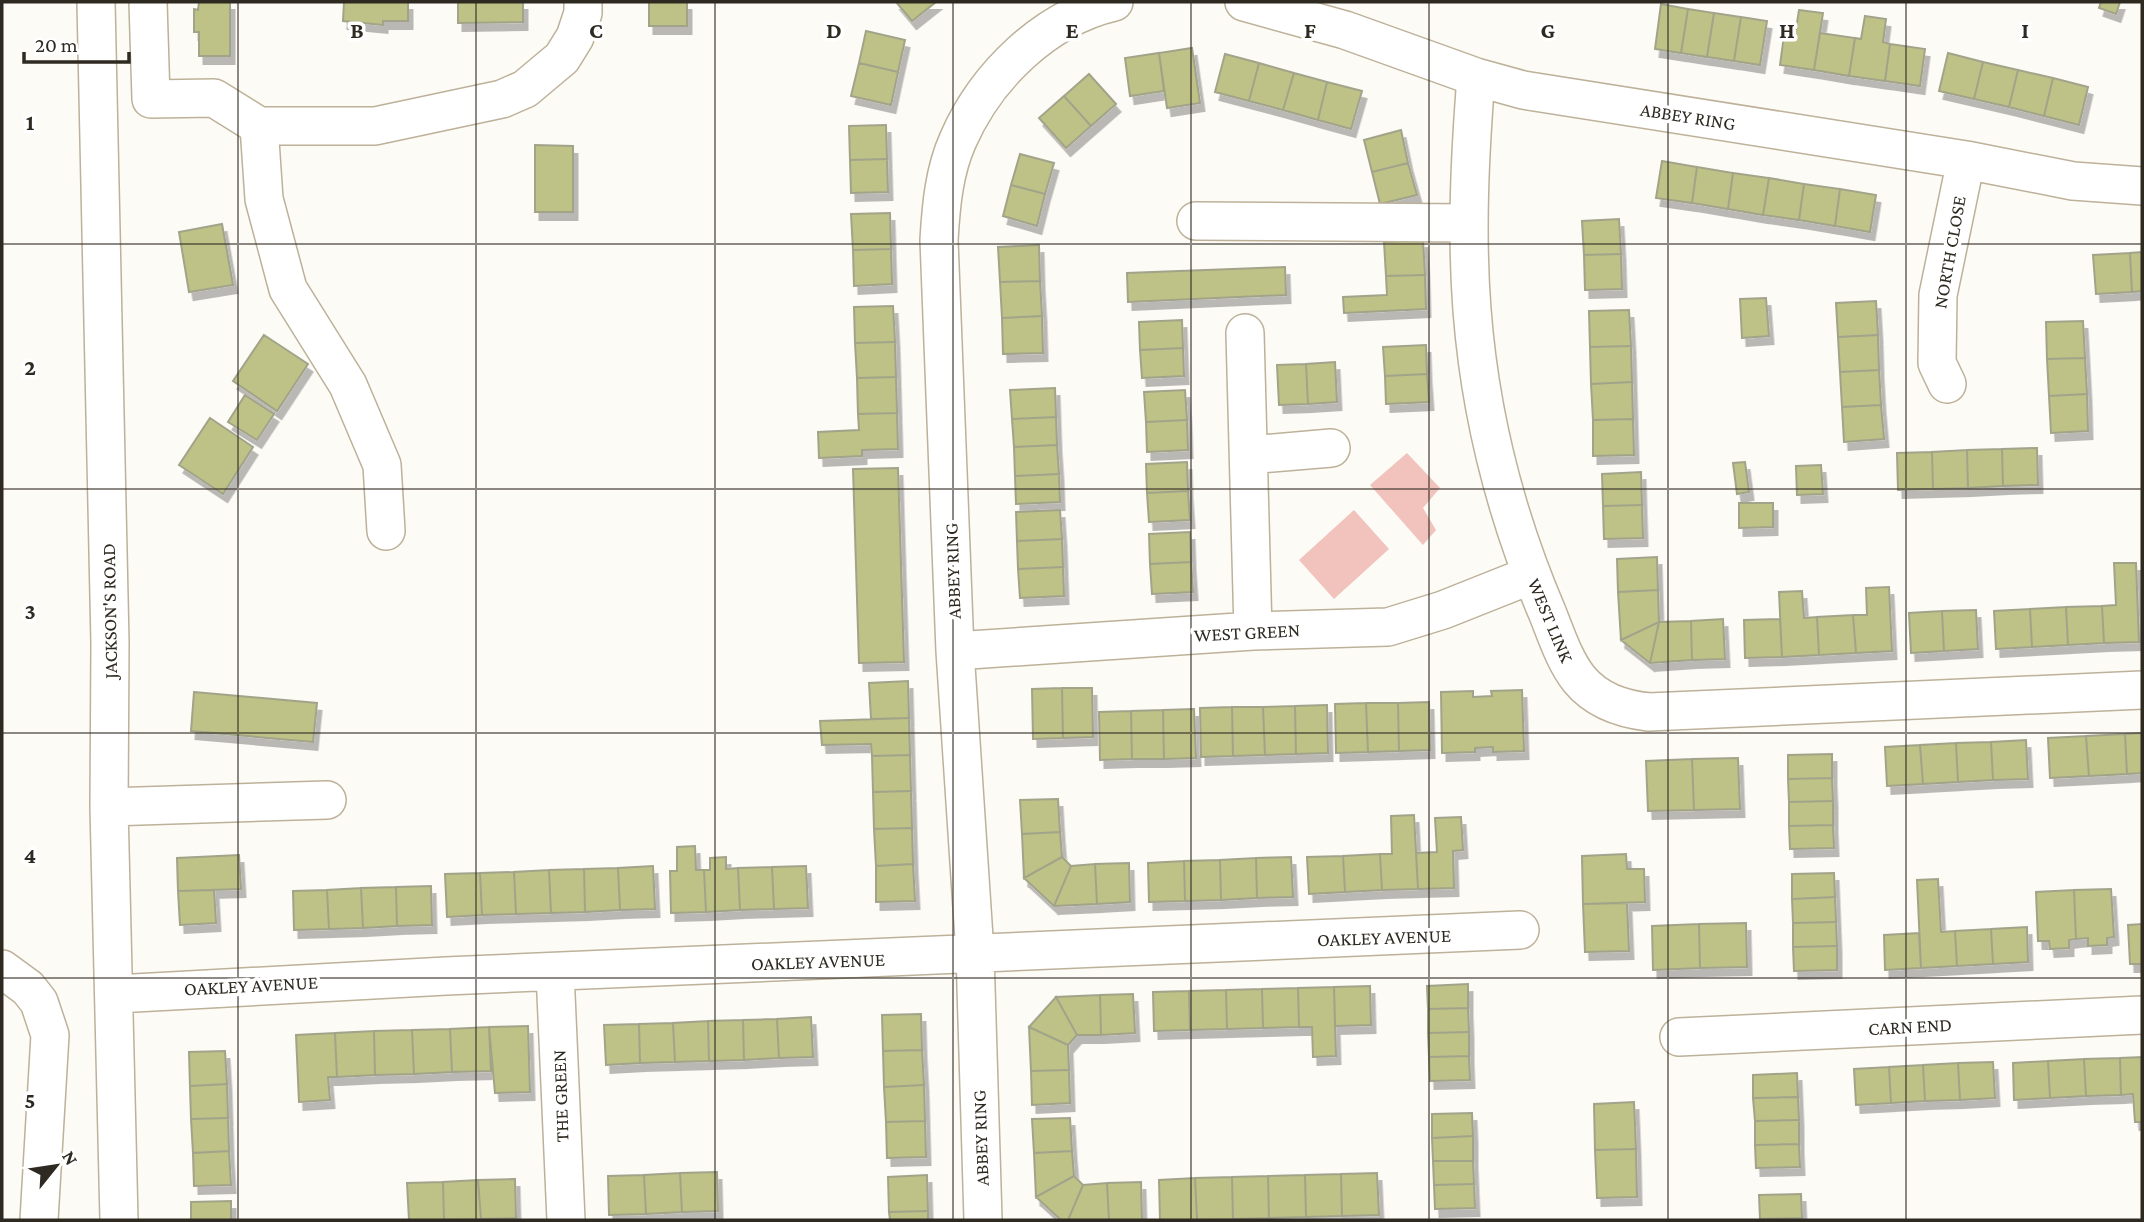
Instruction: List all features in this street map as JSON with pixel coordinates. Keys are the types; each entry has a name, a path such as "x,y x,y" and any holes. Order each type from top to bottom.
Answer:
{"street":[{"name":"JACKSON'S ROAD","path":"96,2 110,643 108,807 116,994 119,1220"},
{"path":"148,2 151,99 214,98 259,126 375,126 502,99 535,83 562,58 575,37 583,13 583,2"},
{"name":"ABBEY RING","path":"983,1220 975,953 955,651 939,240 947,172 958,140 974,110 1016,57 1044,34 1075,16 1114,2"},
{"name":"ABBEY RING","path":"1244,2 1345,30 1476,77 1523,90 1966,160 2073,181 2142,186"},
{"name":"WEST LINK","path":"1476,77 1468,223 1472,310 1483,395 1501,482 1531,575 1575,673 1602,699 1630,710 1685,711 2142,690"},
{"path":"259,126 264,199 288,289 348,385 382,465 386,531"},
{"name":"NORTH CLOSE","path":"1947,384 1937,363 1938,295 1966,160"},
{"path":"1196,221 1468,223"},
{"path":"1245,333 1253,631"},
{"path":"1249,454 1331,448"},
{"name":"WEST GREEN","path":"955,651 1253,631 1388,627 1444,610 1531,575"},
{"path":"108,807 327,800"},
{"name":"OAKLEY AVENUE","path":"116,994 1520,930"},
{"path":"2,969 29,988 39,1002 50,1035 39,1220"},
{"name":"THE GREEN","path":"555,972 566,1220"},
{"name":"CARN END","path":"1679,1037 2142,1015"}],"shaded area":[{"path":"1407,453 1440,488 1423,508 1436,530 1423,545 1370,485"},
{"path":"1354,510 1389,549 1334,599 1299,560"}],"building":[{"path":"199,2 230,2 230,56 199,56 199,32 194,32 194,9 198,10"},
{"path":"344,2 408,2 408,21 383,21 383,25 343,21"},
{"path":"458,2 523,2 523,22 458,23"},
{"path":"649,2 687,2 687,26 649,26"},
{"path":"896,2 936,2 912,21"},
{"path":"2101,2 2120,2 2116,14 2099,8"},
{"path":"1661,4 1688,9 1681,53 1655,49"},
{"path":"1688,9 1714,13 1707,57 1681,53"},
{"path":"1799,10 1823,13 1814,70 1780,65 1785,28 1796,29"},
{"path":"1714,13 1741,17 1734,61 1707,57"},
{"path":"1865,16 1886,19 1883,42 1890,44 1885,81 1849,76 1855,38 1861,39"},
{"path":"1741,17 1767,21 1760,65 1734,61"},
{"path":"866,31 905,40 898,72 859,63"},
{"path":"1820,33 1855,38 1849,76 1814,70"},
{"path":"1890,44 1925,49 1920,86 1885,81"},
{"path":"1192,48 1200,103 1167,108 1159,53"},
{"path":"1159,53 1164,91 1130,96 1125,58"},
{"path":"1948,53 1983,62 1974,99 1939,91"},
{"path":"1225,54 1259,63 1249,101 1215,92"},
{"path":"1983,62 2018,70 2009,107 1974,99"},
{"path":"859,63 898,72 891,105 851,96"},
{"path":"1259,63 1294,73 1283,110 1249,101"},
{"path":"2018,70 2053,78 2044,116 2009,107"},
{"path":"1294,73 1327,82 1318,120 1283,110"},
{"path":"1089,74 1116,104 1091,126 1064,96"},
{"path":"2053,78 2088,87 2079,125 2044,116"},
{"path":"1327,82 1362,91 1351,129 1318,120"},
{"path":"1064,96 1091,126 1066,148 1039,118"},
{"path":"886,125 887,159 850,160 849,126"},
{"path":"1401,130 1408,163 1372,172 1364,140"},
{"path":"535,145 573,146 573,212 535,212"},
{"path":"1020,154 1054,163 1045,194 1011,185"},
{"path":"887,159 888,192 851,193 850,160"},
{"path":"1662,161 1697,167 1692,203 1656,198"},
{"path":"1408,163 1417,195 1380,204 1372,172"},
{"path":"1697,167 1733,173 1728,209 1692,203"},
{"path":"1733,173 1769,178 1763,215 1728,209"},
{"path":"1769,178 1804,184 1799,220 1763,215"},
{"path":"1804,184 1840,189 1835,226 1799,220"},
{"path":"1011,185 1045,194 1037,226 1003,216"},
{"path":"1840,189 1876,195 1870,232 1835,226"},
{"path":"890,213 891,249 853,250 851,214"},
{"path":"1619,219 1621,254 1584,255 1582,221"},
{"path":"222,224 233,285 189,292 179,232"},
{"path":"1423,240 1425,275 1386,276 1384,242"},
{"path":"1039,245 1040,281 1000,282 998,247"},
{"path":"891,249 892,284 854,286 853,250"},
{"path":"2142,252 2142,291 2132,292 2130,253"},
{"path":"2130,253 2132,292 2096,294 2093,255"},
{"path":"1621,254 1622,289 1585,290 1584,255"},
{"path":"1285,267 1286,295 1128,302 1127,273"},
{"path":"1425,275 1426,309 1344,313 1343,297 1387,295 1386,276"},
{"path":"1040,281 1042,316 1002,318 1000,282"},
{"path":"1766,298 1769,336 1742,338 1740,299"},
{"path":"1876,301 1878,335 1838,337 1836,303"},
{"path":"893,306 895,342 855,343 854,307"},
{"path":"1629,310 1631,346 1590,347 1589,311"},
{"path":"1042,316 1043,353 1003,354 1002,318"},
{"path":"1182,320 1183,348 1140,350 1139,322"},
{"path":"2083,321 2085,358 2047,359 2046,322"},
{"path":"264,335 308,364 277,411 233,381"},
{"path":"1878,335 1879,370 1840,372 1838,337"},
{"path":"895,342 896,377 857,378 855,343"},
{"path":"1426,345 1427,374 1385,376 1383,347"},
{"path":"1631,346 1632,382 1591,384 1590,347"},
{"path":"1183,348 1184,376 1142,378 1140,350"},
{"path":"2085,358 2087,394 2049,396 2047,359"},
{"path":"1335,362 1337,402 1308,404 1306,364"},
{"path":"1306,364 1308,404 1279,405 1277,365"},
{"path":"1879,370 1881,405 1842,407 1840,372"},
{"path":"1427,374 1429,402 1386,404 1385,376"},
{"path":"896,377 897,413 858,414 857,378"},
{"path":"1632,382 1633,419 1593,420 1591,384"},
{"path":"1055,388 1056,417 1012,419 1010,390"},
{"path":"1185,390 1187,420 1146,422 1144,392"},
{"path":"2087,394 2088,431 2051,433 2049,396"},
{"path":"245,395 274,414 257,440 228,422"},
{"path":"1881,405 1884,439 1844,442 1842,407"},
{"path":"897,413 898,449 862,450 862,456 819,458 818,432 859,430 858,414"},
{"path":"1056,417 1057,445 1014,447 1012,419"},
{"path":"210,418 253,447 223,494 179,465"},
{"path":"1633,419 1634,455 1593,456 1593,420"},
{"path":"1187,420 1188,450 1147,452 1146,422"},
{"path":"1057,445 1059,474 1015,476 1014,447"},
{"path":"2037,448 2038,485 2003,486 2002,449"},
{"path":"2002,449 2003,486 1968,488 1967,450"},
{"path":"1967,450 1968,488 1933,489 1932,452"},
{"path":"1932,452 1933,489 1898,490 1897,453"},
{"path":"1187,462 1188,491 1147,493 1146,464"},
{"path":"1745,462 1749,492 1737,494 1733,463"},
{"path":"1821,465 1823,494 1797,495 1796,466"},
{"path":"898,468 904,662 859,663 853,469"},
{"path":"1641,472 1642,505 1603,506 1602,474"},
{"path":"1059,474 1060,502 1016,504 1015,476"},
{"path":"1188,491 1190,520 1149,522 1147,493"},
{"path":"1739,503 1773,503 1773,527 1739,528"},
{"path":"1642,505 1643,538 1604,539 1603,506"},
{"path":"1060,510 1062,539 1017,541 1016,512"},
{"path":"1190,532 1191,562 1150,564 1149,534"},
{"path":"1062,539 1063,567 1018,569 1017,541"},
{"path":"1657,557 1658,590 1618,592 1617,559"},
{"path":"1191,562 1193,592 1152,594 1150,564"},
{"path":"2114,563 2136,563 2139,642 2104,643 2102,606 2116,605"},
{"path":"1063,567 1064,596 1020,598 1018,569"},
{"path":"1889,587 1892,651 1856,653 1853,615 1867,615 1866,588"},
{"path":"1658,590 1659,622 1621,640 1618,592"},
{"path":"1802,591 1804,618 1817,617 1819,655 1782,657 1779,592"},
{"path":"2102,606 2104,643 2068,645 2066,607"},
{"path":"2066,607 2068,645 2032,647 2030,609"},
{"path":"2030,609 2032,647 1996,649 1994,611"},
{"path":"1976,610 1978,649 1944,651 1942,611"},
{"path":"1942,611 1944,651 1911,653 1909,613"},
{"path":"1853,615 1856,653 1819,655 1817,617"},
{"path":"1723,619 1725,659 1692,660 1691,621"},
{"path":"1780,619 1782,657 1745,658 1744,620"},
{"path":"1691,621 1692,660 1650,663 1659,622"},
{"path":"1659,622 1650,663 1621,640"},
{"path":"908,681 909,718 871,719 869,683"},
{"path":"1062,688 1092,688 1093,737 1063,738"},
{"path":"1062,688 1063,738 1033,739 1032,689"},
{"path":"1522,690 1524,751 1493,752 1493,747 1475,748 1475,752 1442,753 1441,692 1473,691 1473,697 1492,696 1491,691"},
{"path":"194,692 317,703 313,742 191,731"},
{"path":"1429,702 1430,750 1399,751 1398,703"},
{"path":"1366,703 1398,703 1399,751 1368,752"},
{"path":"1366,703 1368,752 1336,753 1335,704"},
{"path":"1327,705 1328,753 1296,754 1295,706"},
{"path":"1295,706 1296,754 1265,755 1263,707"},
{"path":"1232,707 1263,707 1265,755 1233,756"},
{"path":"1232,707 1233,756 1201,757 1200,708"},
{"path":"1194,709 1196,758 1164,759 1163,710"},
{"path":"1163,710 1164,759 1132,759 1131,711"},
{"path":"1131,711 1132,759 1100,760 1099,712"},
{"path":"909,718 910,755 872,756 871,744 822,745 820,721"},
{"path":"2142,733 2142,773 2127,774 2125,734"},
{"path":"2125,734 2127,774 2089,776 2086,736"},
{"path":"2086,736 2089,776 2050,778 2048,738"},
{"path":"2026,740 2028,779 1993,780 1991,742"},
{"path":"1991,742 1993,780 1958,782 1956,743"},
{"path":"1956,743 1958,782 1923,784 1920,745"},
{"path":"1920,745 1923,784 1887,786 1885,747"},
{"path":"1832,754 1832,778 1788,779 1788,755"},
{"path":"910,755 911,791 873,792 872,756"},
{"path":"1738,758 1740,809 1694,810 1692,759"},
{"path":"1692,759 1694,810 1648,811 1646,761"},
{"path":"1832,778 1833,801 1789,802 1788,779"},
{"path":"911,791 912,828 874,829 873,792"},
{"path":"1058,799 1060,832 1022,834 1020,800"},
{"path":"1833,801 1833,825 1789,826 1789,802"},
{"path":"1414,815 1418,889 1382,890 1380,854 1392,854 1391,816"},
{"path":"1461,817 1463,850 1453,851 1454,888 1418,889 1416,853 1437,852 1435,818"},
{"path":"1833,825 1834,848 1790,849 1789,826"},
{"path":"912,828 913,864 876,866 874,829"},
{"path":"1060,832 1062,857 1024,878 1022,834"},
{"path":"695,846 696,870 704,870 706,912 671,913 670,871 677,871 677,847"},
{"path":"1380,854 1382,890 1345,892 1343,856"},
{"path":"1626,854 1627,869 1644,869 1645,902 1583,904 1582,856"},
{"path":"239,855 241,889 178,891 177,858"},
{"path":"1343,856 1345,892 1309,894 1307,857"},
{"path":"726,857 726,869 738,868 740,910 706,912 704,870 710,870 710,858"},
{"path":"1062,857 1071,866 1054,906 1024,878"},
{"path":"1291,857 1293,897 1257,898 1256,858"},
{"path":"1256,858 1257,898 1221,900 1220,860"},
{"path":"1220,860 1221,900 1185,901 1184,861"},
{"path":"1184,861 1185,901 1149,902 1148,863"},
{"path":"1129,863 1130,902 1097,904 1095,864"},
{"path":"913,864 915,901 876,902 876,866"},
{"path":"1095,864 1097,904 1054,906 1071,866"},
{"path":"653,866 655,909 620,910 618,868"},
{"path":"806,866 808,908 774,909 772,867"},
{"path":"772,867 774,909 740,910 738,868"},
{"path":"618,868 620,910 585,912 584,869"},
{"path":"584,869 585,912 551,913 549,870"},
{"path":"549,870 551,913 516,914 514,872"},
{"path":"514,872 516,914 482,915 480,873"},
{"path":"480,873 482,915 447,917 445,874"},
{"path":"1834,873 1835,897 1792,899 1792,874"},
{"path":"1938,879 1941,932 1955,931 1957,966 1921,968 1917,880"},
{"path":"431,886 432,925 397,926 396,887"},
{"path":"396,887 397,926 363,928 361,888"},
{"path":"361,888 363,928 329,929 327,890"},
{"path":"2111,889 2114,937 2107,938 2107,945 2088,946 2088,938 2076,939 2074,890"},
{"path":"214,890 216,923 180,925 178,891"},
{"path":"327,890 329,929 294,930 293,891"},
{"path":"2074,890 2076,939 2069,940 2069,948 2050,949 2049,941 2038,941 2036,892"},
{"path":"1835,897 1836,922 1793,923 1792,899"},
{"path":"1627,903 1629,951 1585,952 1583,904"},
{"path":"1836,922 1837,946 1793,947 1793,923"},
{"path":"1746,923 1747,967 1700,968 1699,924"},
{"path":"1699,924 1700,968 1653,970 1652,926"},
{"path":"2142,924 2142,964 2130,964 2128,925"},
{"path":"2027,927 2028,962 1993,964 1991,929"},
{"path":"1991,929 1993,964 1957,966 1955,931"},
{"path":"1919,933 1921,968 1885,970 1884,935"},
{"path":"1837,946 1837,970 1794,971 1793,947"},
{"path":"1468,984 1468,1008 1428,1009 1427,986"},
{"path":"1370,986 1371,1025 1335,1026 1334,987"},
{"path":"1334,987 1336,1056 1313,1057 1312,1027 1299,1027 1298,988"},
{"path":"1298,988 1299,1027 1263,1028 1262,989"},
{"path":"1262,989 1263,1028 1227,1029 1226,990"},
{"path":"1226,990 1227,1029 1190,1030 1189,991"},
{"path":"1189,991 1190,1030 1154,1031 1153,992"},
{"path":"1133,994 1135,1033 1101,1035 1100,995"},
{"path":"1100,995 1101,1035 1077,1035 1056,997"},
{"path":"1056,997 1077,1035 1068,1045 1029,1027"},
{"path":"1468,1008 1469,1032 1428,1033 1428,1009"},
{"path":"921,1014 922,1050 883,1051 882,1015"},
{"path":"811,1017 813,1057 779,1058 777,1019"},
{"path":"777,1019 779,1058 744,1060 743,1020"},
{"path":"743,1020 744,1060 709,1061 708,1021"},
{"path":"708,1021 709,1061 675,1062 673,1023"},
{"path":"673,1023 675,1062 640,1063 639,1024"},
{"path":"639,1024 640,1063 606,1065 604,1025"},
{"path":"528,1026 530,1092 495,1093 489,1027"},
{"path":"489,1027 491,1071 452,1072 450,1029"},
{"path":"1029,1027 1068,1045 1069,1070 1031,1071"},
{"path":"450,1029 452,1072 414,1074 412,1030"},
{"path":"412,1030 414,1074 375,1075 374,1031"},
{"path":"374,1031 375,1075 337,1077 335,1033"},
{"path":"1469,1032 1469,1056 1429,1057 1428,1033"},
{"path":"335,1033 337,1077 328,1077 330,1100 299,1102 296,1035"},
{"path":"922,1050 924,1085 884,1087 883,1051"},
{"path":"225,1051 227,1084 190,1086 189,1052"},
{"path":"1469,1056 1470,1080 1430,1081 1429,1057"},
{"path":"2142,1057 2142,1122 2135,1122 2133,1094 2121,1095 2120,1058"},
{"path":"2120,1058 2121,1095 2086,1096 2084,1059"},
{"path":"2084,1059 2086,1096 2050,1098 2048,1061"},
{"path":"2048,1061 2050,1098 2014,1100 2013,1063"},
{"path":"1993,1062 1995,1098 1960,1100 1958,1063"},
{"path":"1958,1063 1960,1100 1925,1101 1923,1065"},
{"path":"1923,1065 1925,1101 1891,1103 1889,1067"},
{"path":"1889,1067 1891,1103 1856,1105 1854,1069"},
{"path":"1069,1070 1070,1103 1032,1105 1031,1071"},
{"path":"1797,1073 1798,1097 1753,1098 1753,1075"},
{"path":"227,1084 228,1118 191,1119 190,1086"},
{"path":"924,1085 925,1121 886,1122 884,1087"},
{"path":"1798,1097 1799,1120 1755,1121 1753,1098"},
{"path":"1634,1102 1636,1149 1595,1150 1594,1104"},
{"path":"1472,1113 1473,1136 1432,1138 1432,1114"},
{"path":"228,1118 229,1151 193,1153 191,1119"},
{"path":"1070,1118 1072,1151 1034,1153 1032,1119"},
{"path":"1799,1120 1799,1144 1755,1145 1755,1121"},
{"path":"925,1121 926,1157 887,1158 886,1122"},
{"path":"1473,1136 1473,1161 1433,1161 1432,1138"},
{"path":"1799,1144 1800,1167 1756,1168 1755,1145"},
{"path":"1636,1149 1637,1197 1597,1198 1595,1150"},
{"path":"229,1151 231,1185 194,1186 193,1153"},
{"path":"1072,1151 1074,1176 1036,1197 1034,1153"},
{"path":"1433,1161 1473,1161 1474,1184 1434,1185"},
{"path":"717,1172 718,1211 682,1212 680,1173"},
{"path":"680,1173 682,1212 646,1214 644,1175"},
{"path":"1377,1173 1379,1215 1342,1216 1341,1174"},
{"path":"1341,1174 1342,1216 1306,1217 1305,1175"},
{"path":"644,1175 646,1214 609,1215 608,1176"},
{"path":"927,1175 928,1211 889,1212 888,1177"},
{"path":"1305,1175 1306,1217 1269,1218 1268,1176"},
{"path":"1074,1176 1083,1185 1068,1220 1061,1220 1036,1197"},
{"path":"1268,1176 1269,1218 1233,1219 1232,1177"},
{"path":"1232,1177 1233,1219 1197,1220 1195,1178"},
{"path":"1195,1178 1197,1220 1160,1220 1159,1180"},
{"path":"515,1179 516,1218 481,1219 478,1180"},
{"path":"478,1180 481,1219 444,1220 443,1182"},
{"path":"443,1182 444,1220 409,1220 407,1183"},
{"path":"1141,1182 1142,1220 1109,1220 1107,1183"},
{"path":"1107,1183 1109,1220 1068,1220 1083,1185"},
{"path":"1474,1184 1475,1208 1435,1209 1434,1185"},
{"path":"1801,1194 1802,1218 1760,1219 1759,1195"},
{"path":"231,1201 231,1220 191,1220 191,1202"},
{"path":"928,1211 928,1220 890,1220 889,1212"}]}
